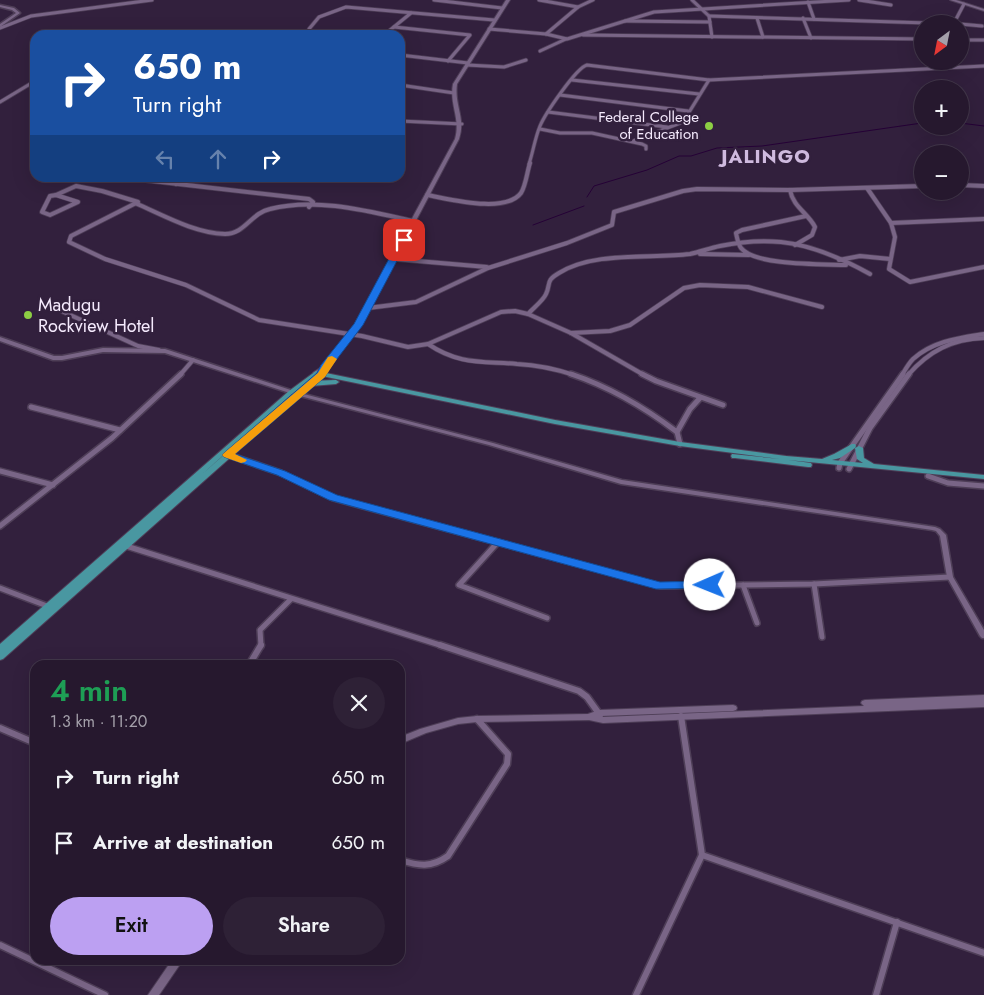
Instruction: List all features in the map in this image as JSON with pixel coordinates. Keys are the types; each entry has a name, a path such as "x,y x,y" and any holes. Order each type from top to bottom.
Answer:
{"main road":[{"path":"294,393 310,384 320,373 351,335 368,308 457,139 462,124 454,92 457,80 508,0"},
{"path":"952,0 984,10"},
{"path":"320,373 337,380 624,439 769,461 840,466 928,476 984,479"},
{"path":"0,657 224,454 320,373"},
{"path":"310,384 337,380 680,444 818,461 840,466"},
{"path":"818,461 838,456 856,447 861,459 876,467"},
{"path":"849,467 876,467 984,479"},
{"path":"0,649 47,606 123,545"},
{"path":"405,739 423,731 458,721 477,719 589,717 984,698"},
{"path":"601,716 681,716 984,704"},
{"path":"153,994 174,965"}],"street":[{"path":"0,27 31,16 152,0"},
{"path":"434,0 502,8"},
{"path":"539,0 578,7"},
{"path":"546,34 578,7 593,0"},
{"path":"692,0 708,16 712,37"},
{"path":"540,51 567,39 621,20 654,12 849,0"},
{"path":"859,0 891,5"},
{"path":"808,2 814,19"},
{"path":"958,15 964,4"},
{"path":"0,6 13,9 18,13 0,27"},
{"path":"309,30 319,17 340,8 362,8 494,20"},
{"path":"390,30 411,13"},
{"path":"708,16 914,22"},
{"path":"756,18 763,37"},
{"path":"803,18 811,38"},
{"path":"621,20 710,22"},
{"path":"969,25 982,26"},
{"path":"394,27 470,36 448,60"},
{"path":"489,29 546,34 567,39"},
{"path":"578,35 914,39"},
{"path":"969,40 984,40"},
{"path":"405,55 467,64 504,66 526,60"},
{"path":"427,195 487,203 504,203 516,198 522,191 540,129 548,112 583,66 587,65 709,80 984,66"},
{"path":"572,80 699,94"},
{"path":"632,142 683,122 688,111 709,80"},
{"path":"0,102 30,84"},
{"path":"405,86 454,92"},
{"path":"560,95 688,111"},
{"path":"548,112 667,127"},
{"path":"405,121 462,124"},
{"path":"540,129 560,133 592,133 642,144 646,146 646,149"},
{"path":"159,182 309,199 313,202 309,207"},
{"path":"56,195 78,202 50,215 42,212 50,196 76,186 102,191 138,202 135,204"},
{"path":"368,308 416,302 488,268 567,243 612,225 614,212 683,191 718,188 790,190 914,186"},
{"path":"969,186 984,186"},
{"path":"867,188 891,223 895,237 889,269 904,280 910,282 984,267"},
{"path":"790,190 794,203 812,220 815,227 812,234 795,244"},
{"path":"413,221 366,211 309,207 269,208 252,216 242,231 223,234 202,230 135,204 71,236 69,242 105,259 186,285 260,320 351,335 408,347 428,344 501,312 515,311 528,314 571,333 624,366 656,382 723,405"},
{"path":"752,255 742,250 738,244 736,233 806,216"},
{"path":"891,223 984,219"},
{"path":"690,254 724,245 781,242 795,244 870,274"},
{"path":"528,314 546,294 547,284 558,272 577,265 600,261 690,254 752,255 798,263 852,266"},
{"path":"838,260 860,256 890,260"},
{"path":"394,259 488,268"},
{"path":"571,333 610,331 630,325 684,288 700,285 748,287 822,307"},
{"path":"55,308 138,346 165,351 294,393 491,444 621,482 859,515 933,528 942,535 950,577 984,636"},
{"path":"840,466 920,361 932,351 946,345 984,336"},
{"path":"0,338 53,358 103,350 165,351"},
{"path":"428,344 451,359 472,363 530,364 593,381 636,403 678,432"},
{"path":"0,526 120,430 183,372 193,360"},
{"path":"680,444 678,432 690,409 700,398"},
{"path":"31,406 120,430"},
{"path":"849,467 856,447"},
{"path":"224,454 281,473 333,498 660,586 814,584 950,577"},
{"path":"0,471 53,485"},
{"path":"928,476 948,484 984,486"},
{"path":"498,542 459,585 547,618"},
{"path":"123,545 579,691 587,697 601,716"},
{"path":"814,584 822,637"},
{"path":"743,585 757,623"},
{"path":"0,588 47,606"},
{"path":"252,660 261,647 260,630 291,599"},
{"path":"636,995 702,855 681,716"},
{"path":"405,861 429,868 439,864 448,856 506,764 508,754 477,719"},
{"path":"0,728 30,741"},
{"path":"702,855 984,953"},
{"path":"876,995 897,922"},
{"path":"0,945 30,959"},
{"path":"42,965 105,995"}],"waterway":[{"path":"587,197 594,186 647,170 679,156 691,156 717,148 762,146 914,124"},
{"path":"969,124 984,126"},
{"path":"533,225 584,206"}],"slow traffic":[{"path":"241,460 228,455 322,375 332,359"}],"place":[{"name":"Federal College of Education","path":"709,126"},
{"name":"Madugu Rockview Hotel","path":"28,315"}],"district":[{"name":"JALINGO","path":"766,156"}],"route":[{"path":"404,240 358,325 325,368 322,375 228,455 281,473 333,498 660,586 710,585"}]}
